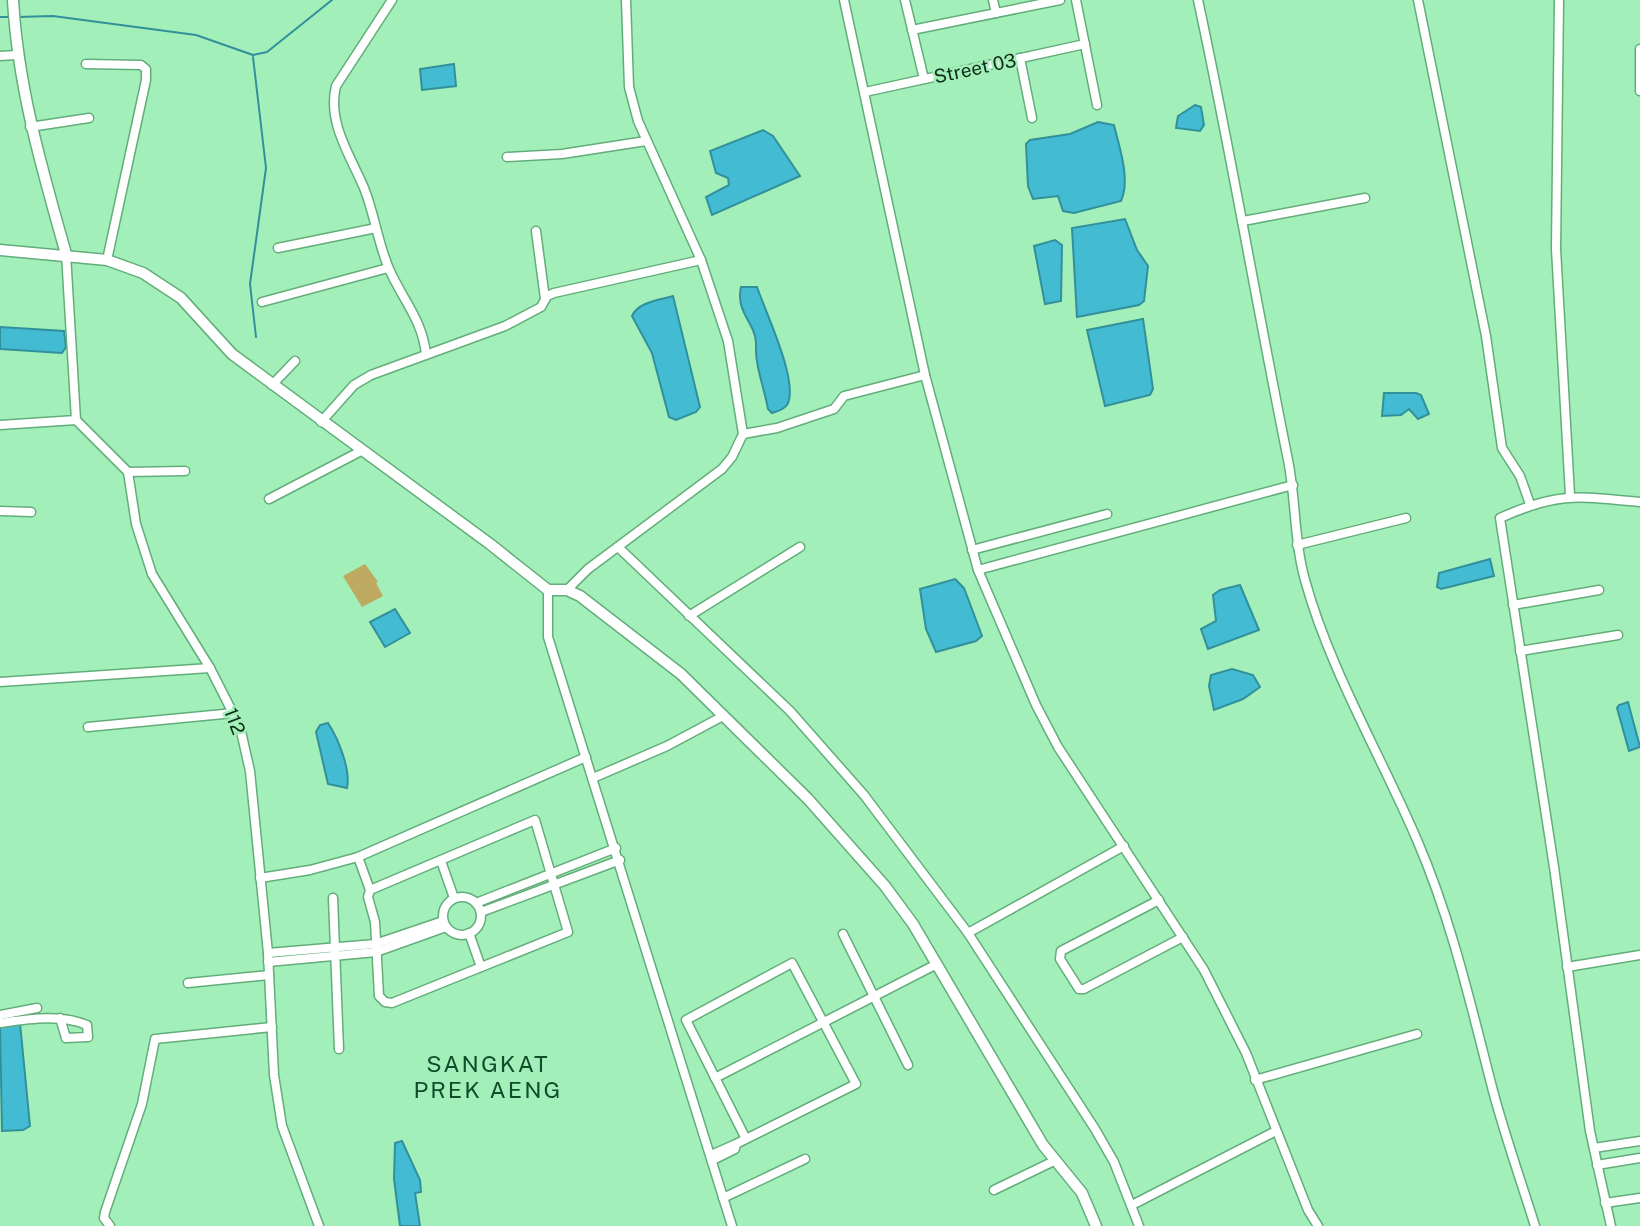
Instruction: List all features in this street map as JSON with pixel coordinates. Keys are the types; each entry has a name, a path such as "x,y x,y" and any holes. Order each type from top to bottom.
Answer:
{"street":[{"path":"392,0 336,86 332,102 339,130 364,189 388,268 412,307 425,338 426,355"},
{"path":"568,590 588,569 722,469 732,457 743,434 728,341 701,260 646,141 629,87 626,0"},
{"path":"845,0 925,375 978,570 1036,705 1058,747 1204,970 1246,1053 1308,1210 1318,1226"},
{"path":"905,0 924,79"},
{"path":"993,0 996,13"},
{"path":"912,30 1060,0"},
{"path":"1076,0 1097,105"},
{"path":"1198,0 1293,485 1297,545 1306,583 1334,656 1417,840 1460,956 1495,1096 1535,1226"},
{"path":"1418,0 1486,336 1502,447 1520,477 1530,504"},
{"path":"1559,0 1556,249 1570,495"},
{"path":"13,1 16,50 30,127 66,254 76,420 128,472 185,471"},
{"name":"Street 03","path":"865,92 1085,44"},
{"path":"1640,49 1640,91"},
{"path":"0,56 16,50"},
{"path":"1020,58 1032,118"},
{"path":"86,64 141,65 146,69 146,80 107,260"},
{"path":"30,127 89,118"},
{"path":"507,157 562,154 646,141"},
{"path":"1243,221 1365,198"},
{"path":"278,248 376,228"},
{"path":"536,231 545,299"},
{"path":"0,250 66,254 107,260 144,273 181,298 232,354 321,422 490,544 548,590 568,590 652,650 808,799 852,847 913,925 1015,1100 1082,1193 1096,1226"},
{"path":"321,422 354,385 505,326 541,307 545,299 554,293 701,260"},
{"path":"262,302 388,268"},
{"path":"272,385 295,361"},
{"path":"743,434 778,428 834,410 844,396 925,375"},
{"path":"0,425 76,420"},
{"path":"269,499 361,451"},
{"name":"112","path":"128,472 136,524 152,574 210,668 234,713 250,771 282,1126 319,1226"},
{"path":"978,570 1293,485"},
{"path":"1611,1226 1594,1148 1500,517 1530,504 1570,495 1640,502"},
{"path":"0,511 31,512"},
{"path":"972,551 1107,514"},
{"path":"1297,545 1406,518"},
{"path":"618,547 811,734 864,795 968,933 1095,1129 1114,1162 1139,1226"},
{"path":"689,616 800,547"},
{"path":"548,590 548,637 620,860 732,1226"},
{"path":"1513,605 1599,590"},
{"path":"1520,650 1618,635"},
{"path":"0,682 210,668"},
{"path":"88,727 234,713"},
{"path":"593,778 667,746 723,716"},
{"path":"260,878 310,870 358,857 586,757"},
{"path":"358,857 370,890 368,897 375,922 379,996 385,1002 392,1003 568,932 534,820 370,890"},
{"path":"968,933 1124,846"},
{"path":"478,907 551,873 616,848"},
{"path":"441,860 454,898"},
{"path":"478,907 555,884 620,860"},
{"path":"465,897 478,907 479,925 470,933 457,934 444,924 445,905 454,898 465,897"},
{"path":"333,898 339,1049"},
{"path":"1159,900 1061,951 1060,959 1080,989 1084,989 1182,937"},
{"path":"268,958 375,948 444,924"},
{"path":"470,933 481,967"},
{"path":"843,934 908,1065"},
{"path":"1567,967 1640,955"},
{"path":"712,1158 735,1149 736,1144 746,1139 856,1084 792,963 686,1020 746,1139"},
{"path":"715,1078 937,964"},
{"path":"188,983 269,975"},
{"path":"0,1015 37,1009"},
{"path":"0,1023 60,1018"},
{"path":"110,1226 104,1218 105,1212 142,1104 155,1039 272,1027"},
{"path":"1255,1080 1417,1034"},
{"path":"1132,1205 1276,1131"},
{"path":"1594,1148 1640,1141"},
{"path":"1597,1165 1640,1158"},
{"path":"723,1198 805,1159"},
{"path":"994,1190 1056,1160"},
{"path":"1605,1203 1640,1198"}],"shaded area":[{"path":"365,564 378,582 376,583 383,596 362,607 343,576"}],"water":[{"path":"454,64 456,86 422,90 420,69"},
{"path":"1195,105 1201,107 1204,125 1200,131 1176,128 1178,116"},
{"path":"1098,122 1114,125 1125,183 1121,201 1074,213 1063,211 1058,196 1033,199 1028,186 1026,144 1030,140 1070,134"},
{"path":"763,130 773,136 800,176 712,215 706,197 729,185 728,178 716,173 710,151"},
{"path":"1125,219 1137,250 1148,266 1144,301 1139,305 1077,317 1072,228"},
{"path":"1055,240 1062,245 1061,301 1045,304 1034,246"},
{"path":"741,287 757,287 785,364 790,395 787,405 772,413 768,409 758,369 755,338 741,304"},
{"path":"673,296 700,407 696,412 676,420 669,417 652,353 632,316 644,305"},
{"path":"1143,319 1153,389 1150,395 1105,406 1087,330"},
{"path":"0,327 64,331 66,347 62,353 0,349"},
{"path":"1384,393 1421,395 1429,414 1418,419 1409,409 1401,415 1382,416"},
{"path":"1490,559 1494,576 1441,589 1437,587 1439,573"},
{"path":"955,579 964,588 982,636 976,641 936,652 926,629 920,589"},
{"path":"1240,585 1259,630 1208,649 1201,629 1216,621 1213,595 1220,590"},
{"path":"395,609 410,633 385,647 370,622"},
{"path":"1232,669 1253,675 1260,687 1243,699 1214,710 1209,686 1211,675"},
{"path":"1628,702 1640,747 1629,751 1617,708"},
{"path":"328,723 343,754 347,788 328,784 316,732 320,725"},
{"path":"20,1023 30,1126 23,1130 2,1131 0,1027"},
{"path":"402,1141 420,1180 421,1192 415,1193 420,1226 400,1226 394,1179 395,1143"}],"waterway":[{"path":"17,17 53,16 196,35 253,55 267,52 332,0"},
{"path":"0,17 11,17"},
{"path":"253,57 266,168 250,284 256,337"}],"district":[{"name":"SANGKAT PREK AENG","path":"488,1077"}]}
